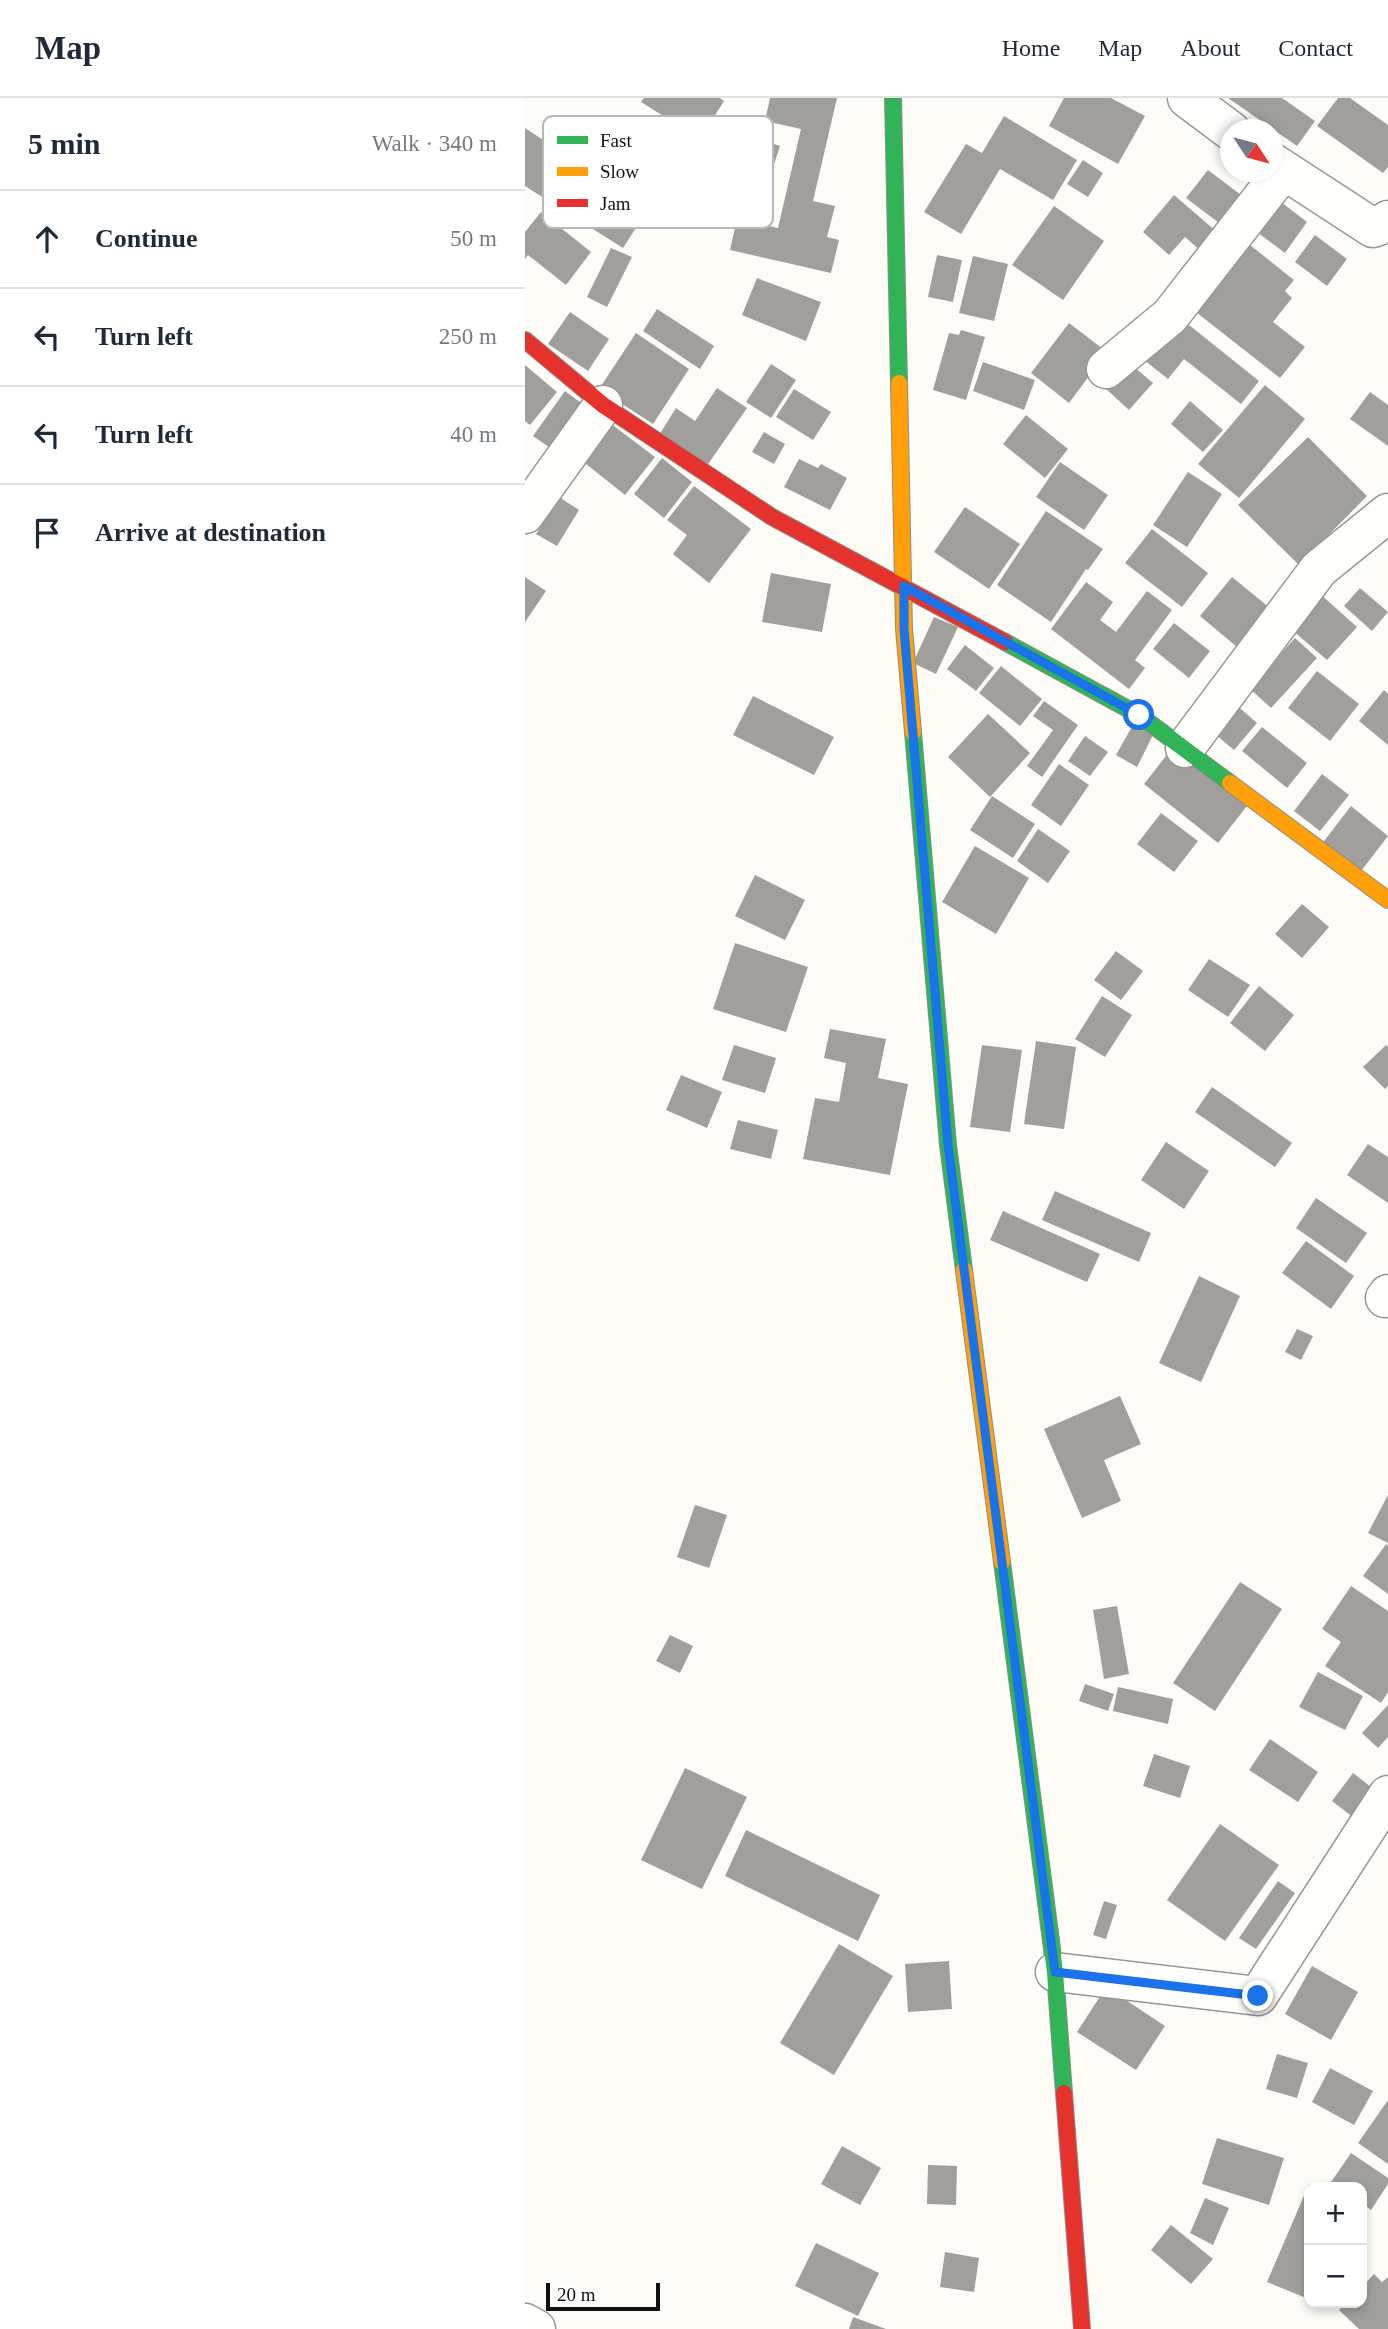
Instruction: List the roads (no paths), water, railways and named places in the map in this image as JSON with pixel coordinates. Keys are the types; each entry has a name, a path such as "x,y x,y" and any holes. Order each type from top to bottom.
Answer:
{"main road":[{"path":"893,98 904,629 948,1145 1055,1972 1082,2329"},
{"path":"525,340 603,405 772,517 1139,715 1388,900"}],"street":[{"path":"1187,98 1220,123"},
{"path":"1283,170 1373,228 1388,220"},
{"path":"1106,369 1170,316 1267,182"},
{"path":"525,514 603,405"},
{"path":"1185,748 1319,569 1388,513"},
{"path":"1055,1972 1258,1996 1388,1795"},
{"path":"525,2323 535,2329"}]}
